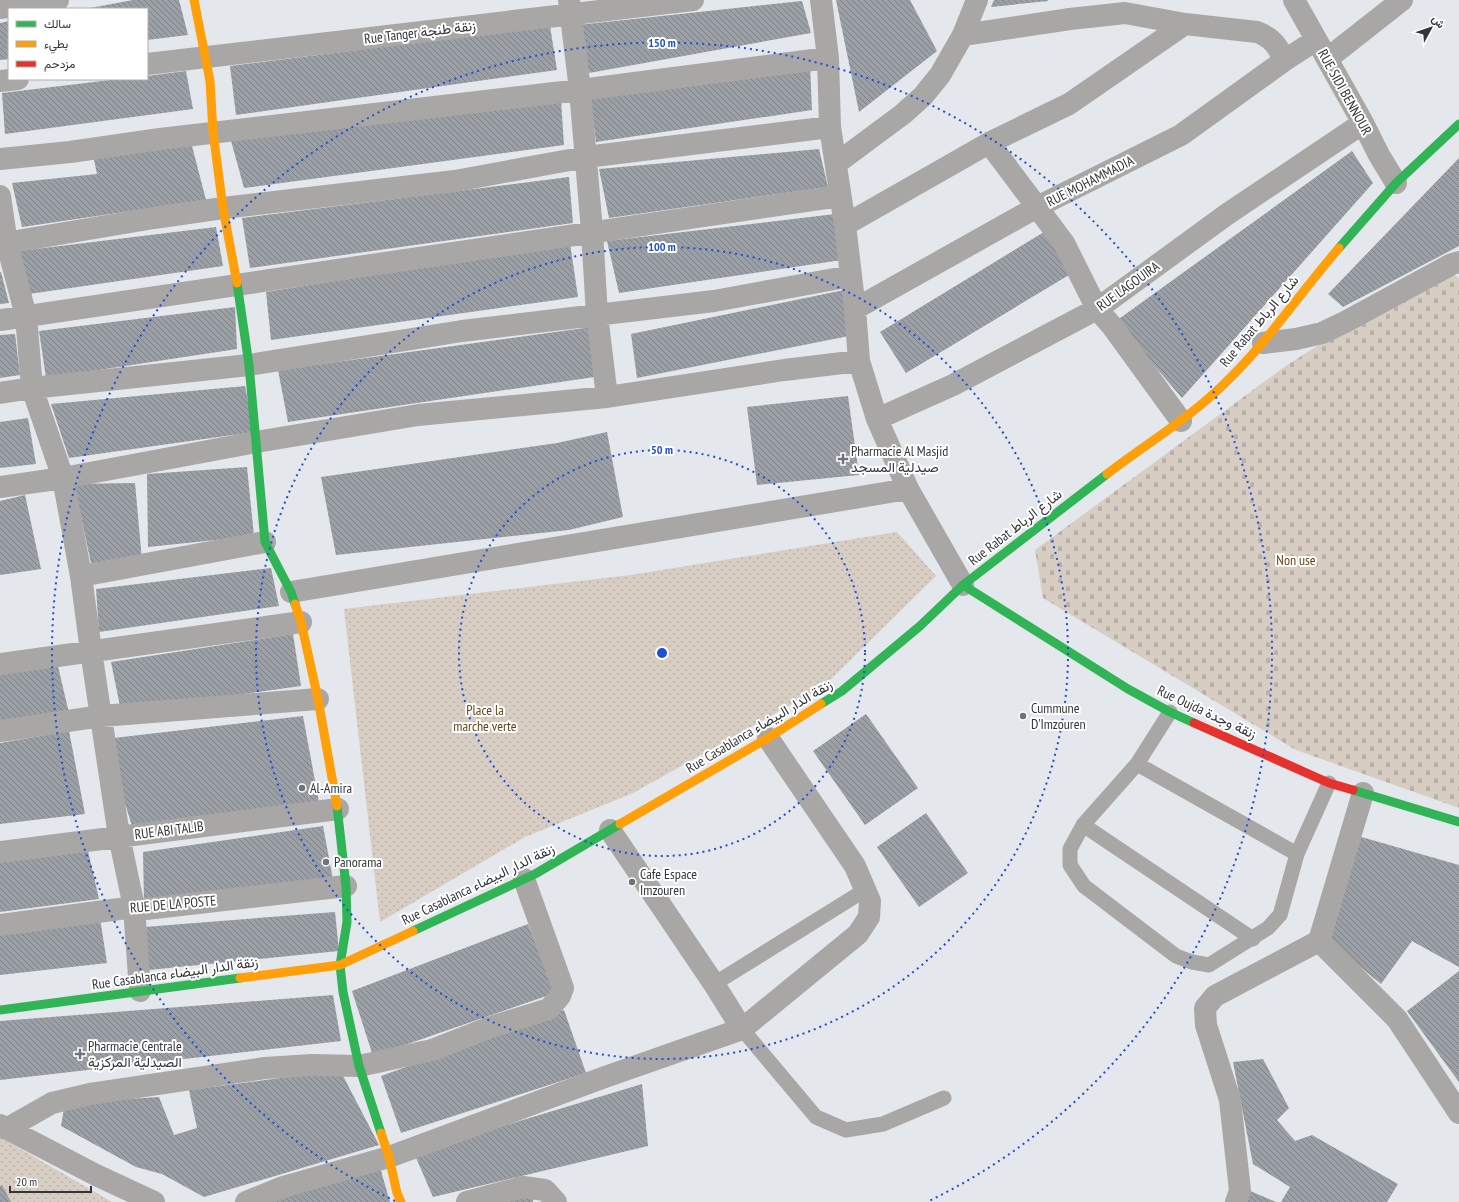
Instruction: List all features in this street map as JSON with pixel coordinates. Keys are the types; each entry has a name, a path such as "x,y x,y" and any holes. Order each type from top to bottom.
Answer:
{"street":[{"path":"0,8 58,0"},
{"path":"194,0 210,81 213,132 223,208 238,286 249,365 265,542 291,592 301,622 318,699 338,808 346,886 347,922 340,965 343,992 359,1066 389,1157 397,1193 401,1202"},
{"name":"Rue Tanger زنقة طنجة","path":"148,64 205,58 570,7 693,0"},
{"path":"821,0 828,58 830,126 837,163 840,196 845,225 855,309 859,361 877,419 908,489 963,585"},
{"path":"837,163 903,114 923,96 940,75 963,35 977,0"},
{"name":"RUE SIDI BENNOUR","path":"1294,0 1363,123 1378,155 1396,183"},
{"path":"1327,59 1402,0"},
{"path":"963,35 1070,19 1122,6 1185,24 1257,32 1267,36 1277,45 1285,60"},
{"path":"570,7 586,158 597,315 608,397"},
{"path":"845,225 990,143 1069,104 1185,24"},
{"name":"RUE MOHAMMADIA","path":"855,309 1038,207 1181,135 1285,60 1316,40"},
{"path":"0,159 70,152 213,132 580,90 828,58"},
{"name":"RUE LAGOUIRA","path":"877,419 953,385 1097,309 1226,214 1363,123"},
{"name":"Rue Rabat شارع الرباط","path":"963,585 1124,461 1181,421 1223,384 1263,343 1326,263 1396,183 1459,124"},
{"path":"3,244 154,218 223,208 455,181 586,158 830,126"},
{"path":"990,143 1064,243 1097,309 1112,326 1181,421"},
{"path":"0,196 3,244 26,316 32,388 63,478 81,576 119,836 134,907 140,991"},
{"path":"0,320 840,196"},
{"path":"1263,343 1296,339 1322,333 1457,266"},
{"path":"0,393 32,388 249,365 462,331 714,302 851,276"},
{"path":"0,487 63,478 256,442 418,415 608,397 784,370 859,361"},
{"path":"291,592 908,489"},
{"path":"81,576 265,542"},
{"name":"Rue Oujda زنقة وجدة","path":"963,585 1128,689 1170,712 1329,783 1459,822"},
{"name":"Rue Casablanca زنقة الدار البيضاء","path":"0,1010 340,965 535,874 768,738 842,691 920,626 963,585"},
{"path":"0,664 301,622"},
{"path":"0,732 101,716 318,699"},
{"path":"246,1202 283,1187 389,1157 742,1029 858,934 869,917 870,901 855,866 768,738"},
{"path":"1236,1202 1240,1191 1230,1100 1206,1025 1205,1008 1215,996 1319,941 1363,793"},
{"name":"RUE ABI TALIB","path":"0,852 338,808"},
{"path":"610,830 714,984 742,1029"},
{"path":"3,1127 52,1102 90,1094 265,1068 312,1065 359,1066 432,1050 491,1027 549,1010 560,996 563,988 524,879"},
{"name":"RUE DE LA POSTE","path":"0,925 134,907 146,909 346,886"},
{"path":"1319,941 1397,1019 1459,1112"},
{"path":"3,1127 146,1200"},
{"path":"467,1202 523,1187 545,1190 556,1202"}],"lane":[{"path":"1170,712 1137,764 1083,825 1070,849 1070,865 1084,886 1176,956 1192,962 1210,965 1268,928 1280,915 1297,854 1329,783"},
{"path":"1137,764 1297,854"},
{"path":"1083,825 1253,938"},
{"path":"714,984 865,890"},
{"path":"742,1029 816,1117 846,1130 883,1124 944,1098"}],"green space":[{"name":"Non use","path":"1446,265 1459,279 1459,808 1296,750 1043,598 1035,550 1287,365"},
{"name":"Place la marche verte","path":"897,532 936,576 824,686 633,793 525,837 380,922 344,609 631,575"},
{"path":"0,1137 112,1202 0,1202"}],"building":[{"path":"133,0 179,0 188,35 148,40 148,8 90,8"},
{"path":"836,0 910,0 937,51 859,112"},
{"path":"994,0 1048,0 1048,1 991,7"},
{"path":"802,1 811,33 589,73 578,25"},
{"path":"8,21 8,59 0,60 0,23"},
{"path":"550,26 557,70 236,115 230,66"},
{"path":"810,64 812,110 596,142 590,96"},
{"path":"186,71 193,109 5,134 2,93 111,80 148,80 148,76"},
{"path":"561,100 564,145 244,188 230,137"},
{"path":"192,146 206,200 22,227 12,183 97,174 93,155"},
{"path":"819,149 828,187 609,218 599,169"},
{"path":"1352,151 1373,183 1182,398 1116,321"},
{"path":"1459,158 1459,246 1343,307 1328,294"},
{"path":"569,177 573,223 250,268 242,218"},
{"path":"835,214 842,260 619,293 607,241"},
{"path":"216,227 223,266 29,294 19,251"},
{"path":"1044,232 1066,264 1069,275 906,373 880,332"},
{"path":"570,243 578,297 271,340 266,292"},
{"path":"1,272 9,303 0,304"},
{"path":"844,290 854,335 637,378 631,334"},
{"path":"235,307 237,349 46,378 39,331"},
{"path":"592,327 601,376 288,422 278,370"},
{"path":"15,334 20,375 0,378 0,335"},
{"path":"245,386 254,432 69,458 51,404"},
{"path":"848,396 859,475 757,485 747,407"},
{"path":"28,418 36,464 0,468 0,422"},
{"path":"607,432 623,517 569,530 336,555 321,477 557,443"},
{"path":"247,467 254,536 148,547 147,474"},
{"path":"135,483 142,560 92,568 74,484"},
{"path":"25,495 41,569 0,575 0,501"},
{"path":"271,568 279,606 99,632 96,589"},
{"path":"293,634 301,686 121,711 111,662"},
{"path":"57,662 69,713 0,722 0,669"},
{"path":"866,714 918,788 865,825 813,751"},
{"path":"303,716 320,808 132,826 105,739"},
{"path":"69,731 85,814 0,824 0,743"},
{"path":"926,813 968,873 919,907 877,847"},
{"path":"323,826 333,880 144,902 143,852"},
{"path":"1358,836 1459,865 1459,967 1412,941 1381,984 1330,942"},
{"path":"88,851 99,899 0,912 0,862"},
{"path":"335,912 339,951 149,970 144,927"},
{"path":"100,918 107,963 0,975 0,932"},
{"path":"528,924 555,993 373,1056 352,991"},
{"path":"1459,971 1459,1082 1407,1011"},
{"path":"333,995 341,1041 0,1080 0,1021"},
{"path":"564,1010 586,1073 401,1133 381,1076"},
{"path":"1263,1059 1289,1108 1277,1120 1295,1141 1312,1135 1398,1184 1387,1202 1281,1202 1290,1187 1253,1164 1233,1062"},
{"path":"340,1070 379,1145 204,1197 162,1174 136,1167 61,1126 65,1103 159,1097 174,1135 197,1128 189,1090"},
{"path":"642,1084 648,1146 433,1197 414,1153"},
{"path":"379,1164 390,1202 269,1202"},
{"path":"2,1185 11,1202 0,1202 0,1186"},
{"path":"1243,1188 1276,1202 1238,1202"},
{"path":"534,1189 533,1202 484,1202"}],"traffic: fast":[{"path":"1339,248 1396,183 1459,124"},
{"path":"237,283 249,365 265,542 291,592 295,604"},
{"path":"821,704 842,691 920,626 963,585 1107,474"},
{"path":"963,585 1128,689 1170,712 1194,723"},
{"path":"1353,790 1459,822"},
{"path":"337,806 346,886 347,922 340,965 343,992 359,1066 381,1133"},
{"path":"413,931 535,874 620,824"},
{"path":"0,1010 240,978"}],"traffic: slow":[{"path":"194,0 210,81 213,132 223,208 237,283"},
{"path":"1107,474 1196,409 1223,385 1269,335 1339,248"},
{"path":"295,604 301,622 318,699 337,806"},
{"path":"620,824 768,738 821,704"},
{"path":"240,978 340,965 413,931"},
{"path":"381,1133 389,1157 397,1193 401,1202"}],"traffic: jam":[{"path":"1194,723 1329,783 1353,790"}],"place":[{"name":"Pharmacie Al Masjid صيدلية المسجد","path":"843,459"},
{"name":"Cummune D'Imzouren","path":"1023,716"},
{"name":"Al-Amira","path":"302,788"},
{"name":"Panorama","path":"326,862"},
{"name":"Cafe Espace Imzouren","path":"632,882"},
{"name":"Pharmacie Centrale الصيدلية المركزية","path":"80,1054"}]}
